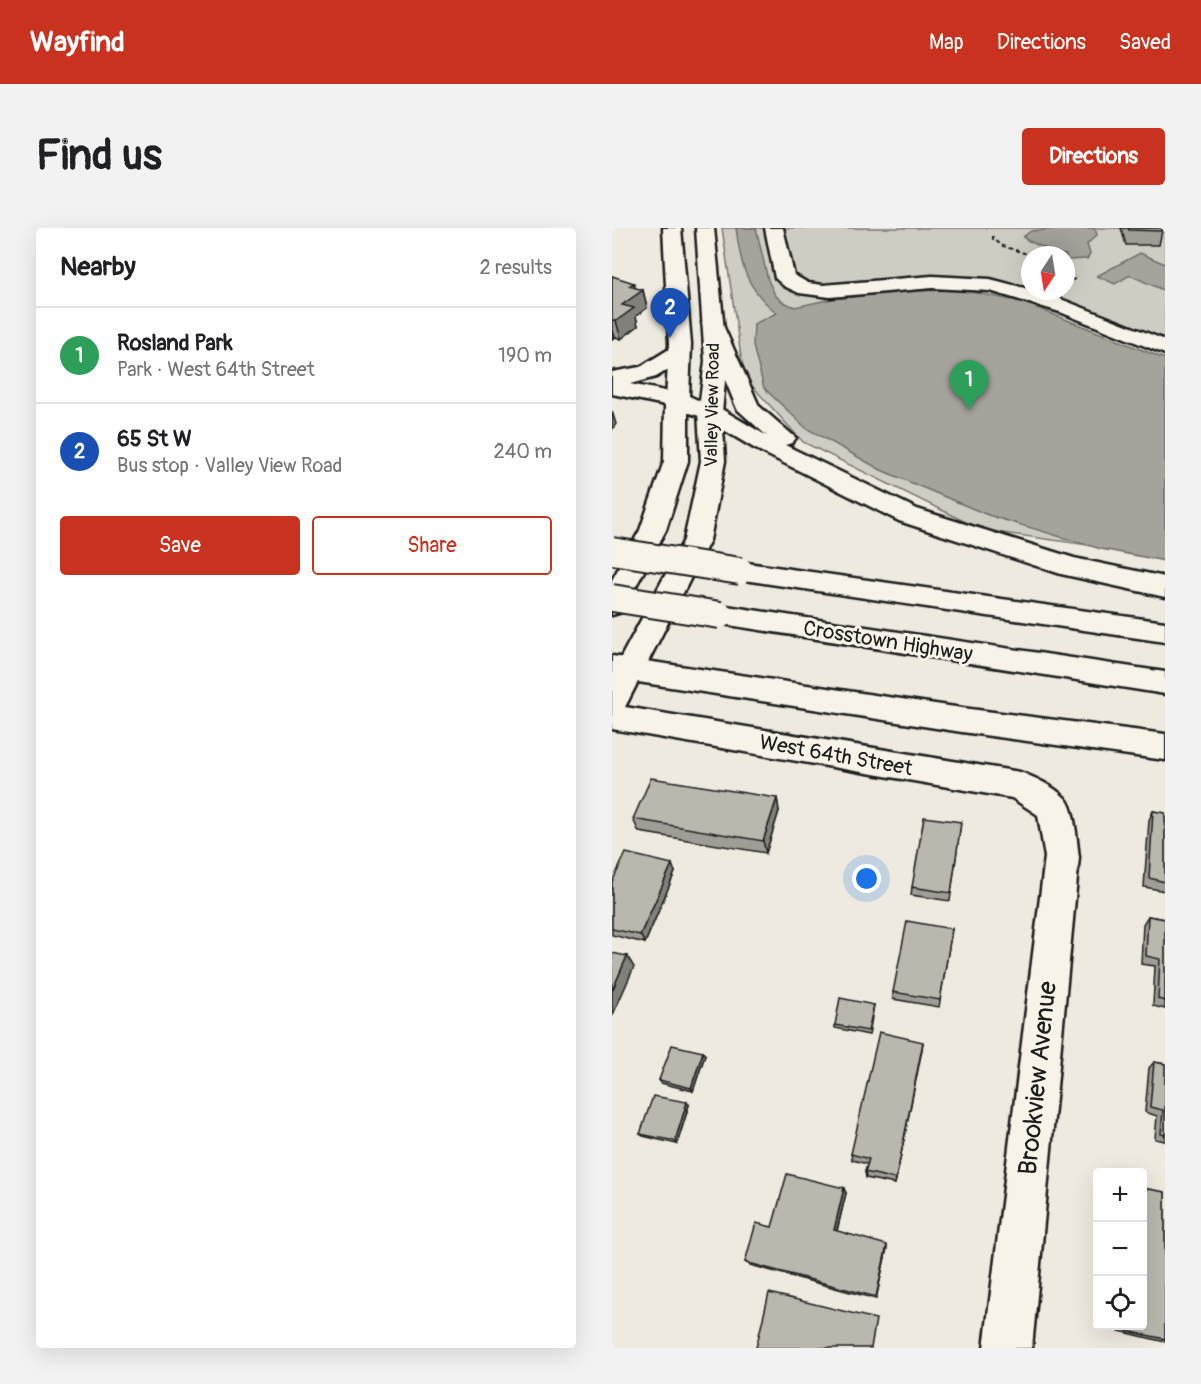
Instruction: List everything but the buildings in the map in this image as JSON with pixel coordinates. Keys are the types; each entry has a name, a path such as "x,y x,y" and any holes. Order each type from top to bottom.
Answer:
{"main road":[{"name":"Valley View Road","path":"612,605 653,530 676,461 679,353 672,228"},
{"name":"Valley View Road","path":"612,703 621,668 697,540 713,461 710,412 716,361 705,228"},
{"path":"774,228 785,278 798,287 813,291 830,291 967,282 1001,286 1028,294 1165,348"},
{"path":"712,323 749,409 831,477"},
{"path":"612,379 630,378 653,372 679,353"},
{"path":"612,387 677,400 710,412 762,443 908,514 1071,567 1165,587"},
{"path":"612,551 1165,632"},
{"name":"Crosstown Highway","path":"612,598 1165,683"},
{"path":"621,668 973,722 1165,747"},
{"name":"West 64th Street","path":"612,717 1020,786 1054,808"},
{"name":"Brookview Avenue","path":"1008,1348 1062,857 1054,808"}],"path":[{"path":"993,236 993,239 1003,246 1017,249 1021,253"},
{"path":"1017,249 1021,247"}],"shaded area":[{"path":"722,228 1165,228 1165,556 982,530 803,442 744,377"},
{"path":"736,228 756,228 768,280 775,295 783,302 795,307 832,299 905,291 962,290 1022,302 1165,359 1165,561 1101,549 988,515 881,470 806,428 764,388 753,346 754,324 777,313 758,295 747,276 740,254"},
{"path":"1093,228 1097,235 1087,244 1090,254 1087,259 1075,260 1075,246 1039,246 1023,237 1031,231"},
{"path":"1140,253 1165,264 1165,291 1130,275 1115,284 1097,276"}],"place":[{"name":"65 St W","path":"670,338"},
{"name":"Rosland Park","path":"969,410"}]}
